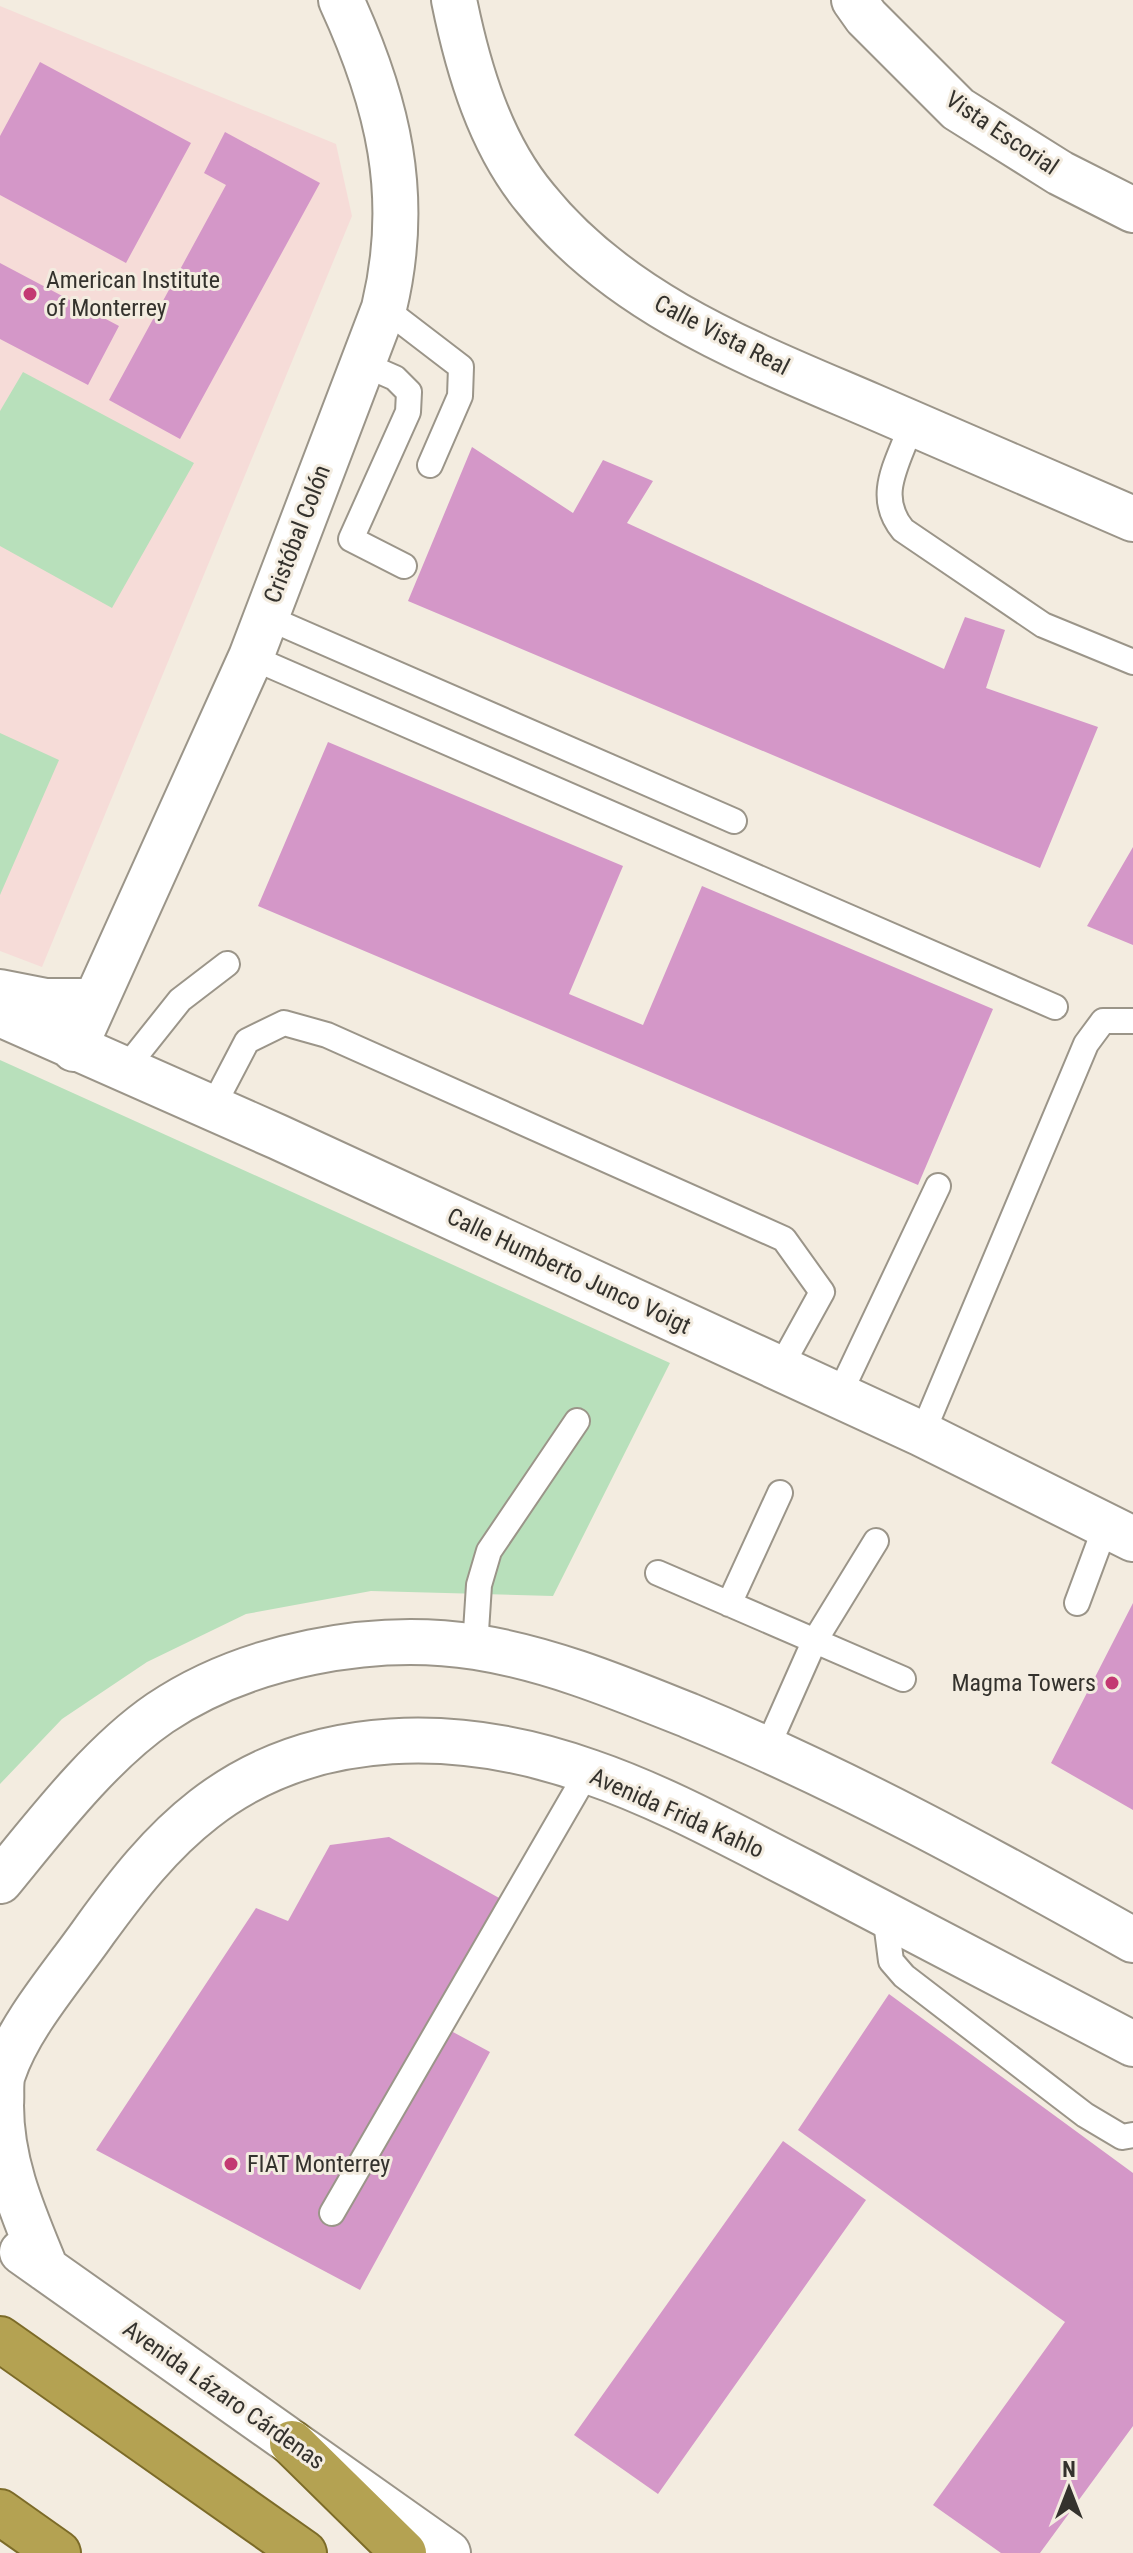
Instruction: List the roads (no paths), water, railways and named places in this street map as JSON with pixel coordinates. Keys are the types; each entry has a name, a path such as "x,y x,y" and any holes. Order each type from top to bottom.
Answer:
{"highway":[{"path":"0,2339 304,2553"},
{"path":"292,2443 404,2553"},
{"path":"0,2512 58,2553"}],"street":[{"name":"Cristóbal Colón","path":"74,1049 251,657 384,308 395,247 397,200 391,142 370,68 341,0"},
{"name":"Calle Vista Real","path":"454,0 460,33 494,136 534,198 580,247 639,292 729,344 1133,519"},
{"name":"Vista Escorial","path":"854,0 866,17 958,109 1060,173 1133,210"},
{"path":"0,992 46,1001 94,1001"},
{"name":"Calle Humberto Junco Voigt","path":"0,1014 839,1395 1119,1532"},
{"path":"0,1881 42,1829 121,1745 160,1713 213,1685 269,1664 333,1650 399,1643 475,1647 587,1674 767,1748 984,1856 1133,1940"},
{"name":"Avenida Frida Kahlo","path":"46,2269 18,2201 4,2156 1,2076 30,2022 125,1888 168,1840 205,1808 252,1778 344,1746 405,1739 470,1743 588,1771 741,1840 1133,2044"},
{"name":"Avenida Lázaro Cárdenas","path":"0,2237 448,2553"}],"lane":[{"path":"384,308 461,367 460,396 430,465"},
{"path":"363,364 395,378 409,392 408,412 351,539 404,566"},
{"path":"912,423 889,490 889,513 903,530 1043,625 1133,662"},
{"path":"266,617 734,821"},
{"path":"251,657 1055,1007"},
{"path":"125,1069 180,1000 227,964"},
{"path":"922,1434 1086,1044 1103,1021 1133,1021"},
{"path":"212,1108 247,1041 284,1023 327,1035 784,1239 822,1292 780,1368"},
{"path":"839,1395 938,1186"},
{"path":"475,1647 479,1585 489,1551 577,1421"},
{"path":"729,1604 780,1493"},
{"path":"1077,1603 1119,1532"},
{"path":"767,1748 814,1642 876,1541"},
{"path":"658,1573 903,1679"},
{"path":"332,2213 588,1771"},
{"path":"885,1914 891,1961 904,1976 1085,2115 1122,2137 1133,2135"}],"place":[{"name":"American Institute of Monterrey","path":"30,294"},
{"name":"Magma Towers","path":"1112,1683"},
{"name":"FIAT Monterrey","path":"231,2164"}]}
